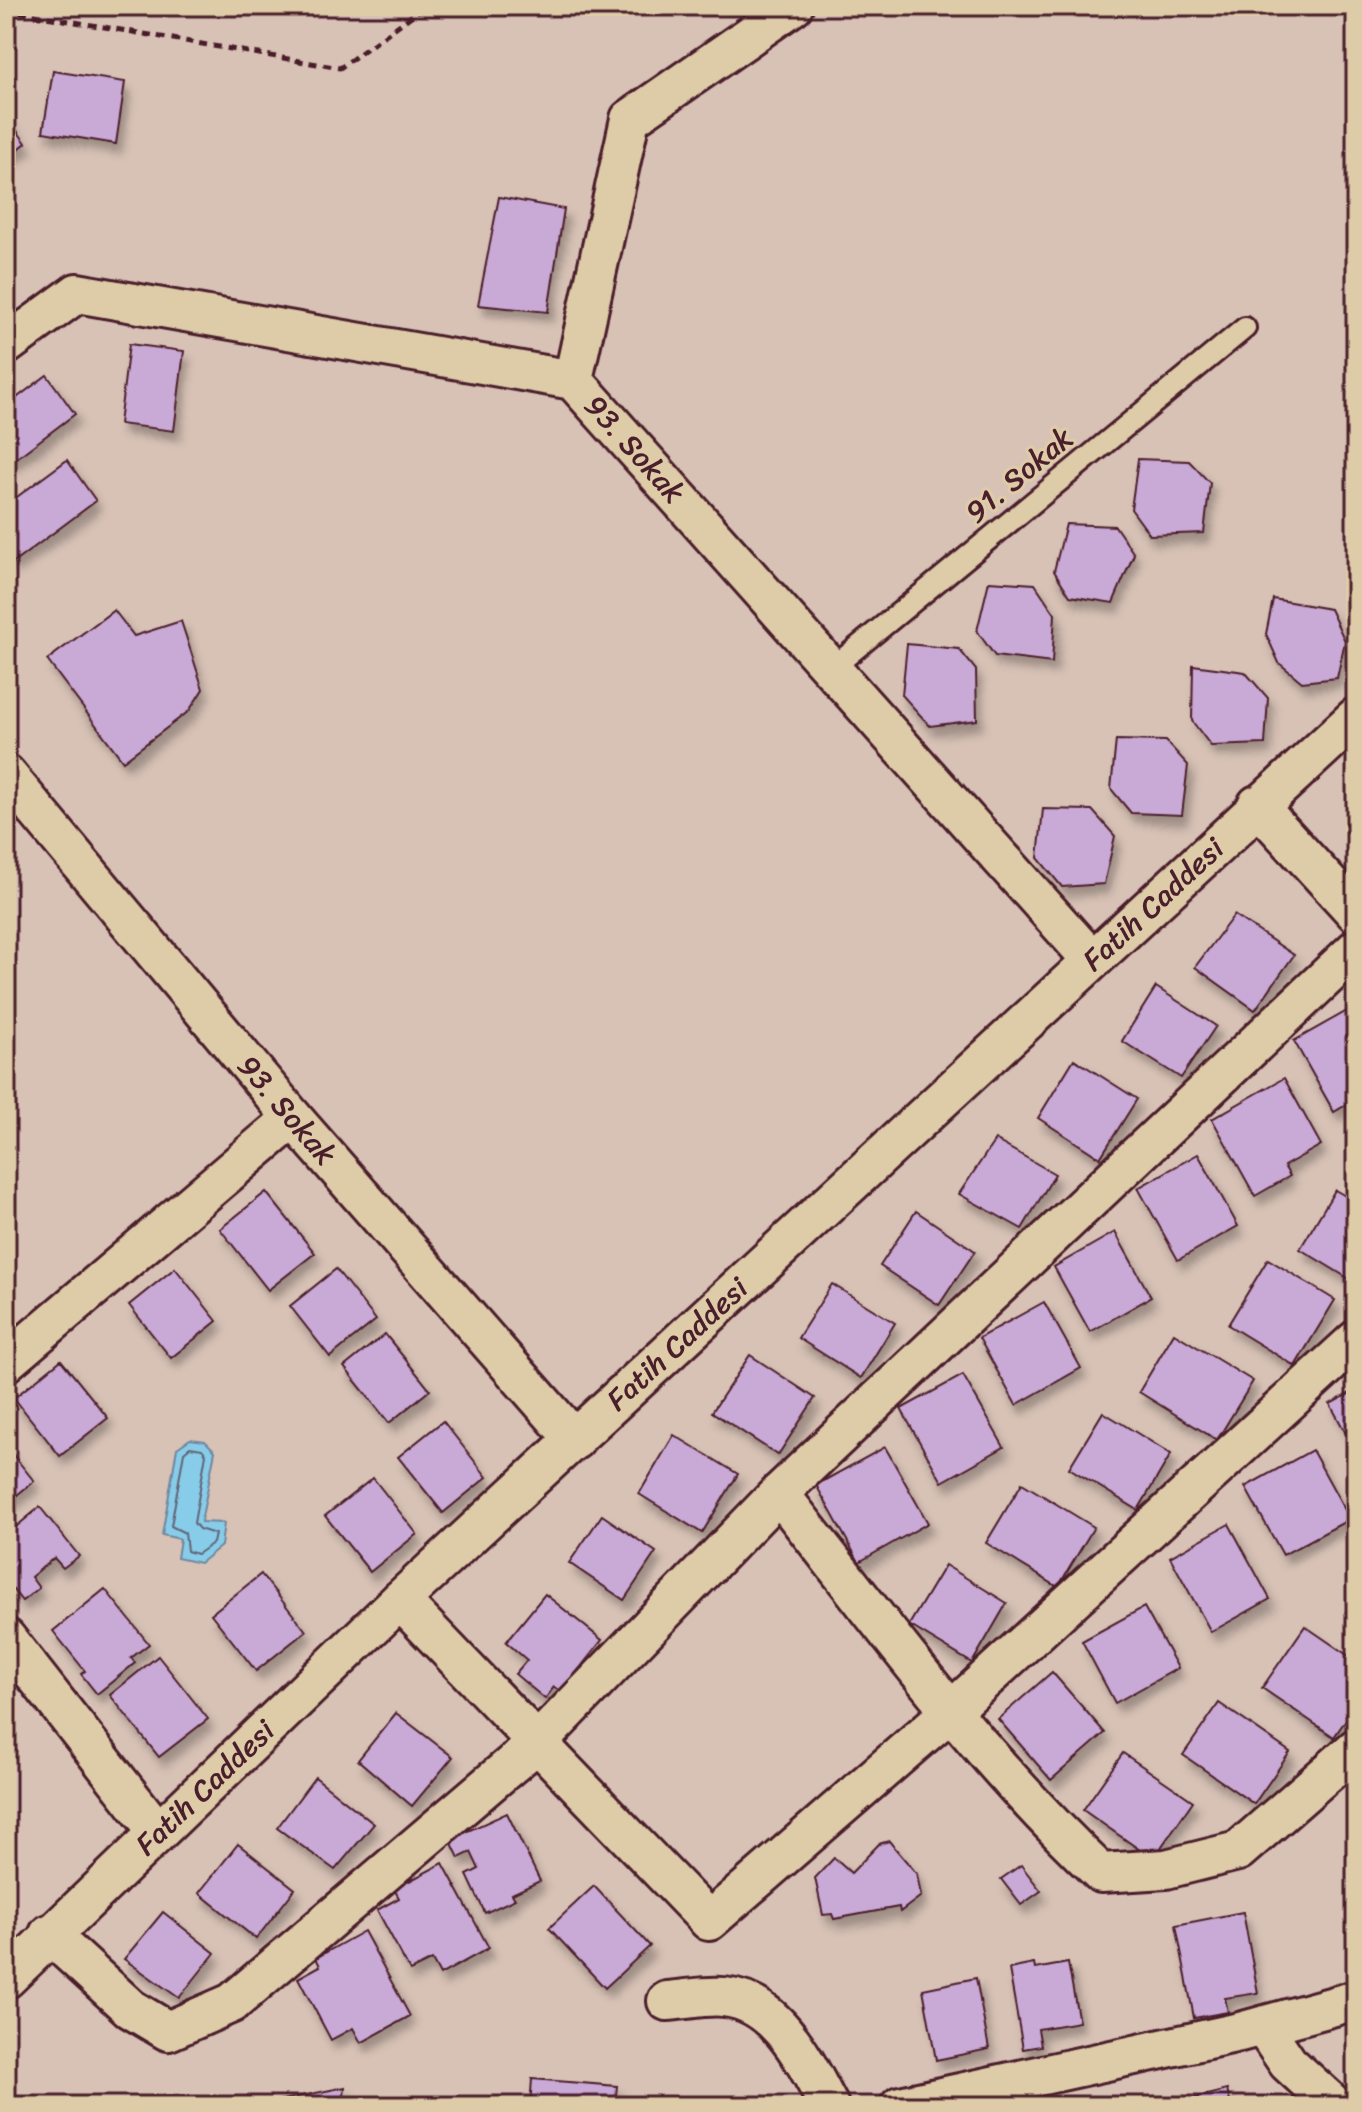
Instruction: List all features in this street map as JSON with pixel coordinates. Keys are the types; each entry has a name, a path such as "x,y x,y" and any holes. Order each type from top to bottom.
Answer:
{"street":[{"path":"573,380 630,119 793,6"},
{"name":"93. Sokak","path":"6,345 77,293 573,380 1091,959"},
{"name":"Fatih Caddesi","path":"6,1979 49,1934 400,1600 1257,805 1356,717"},
{"name":"93. Sokak","path":"6,774 293,1118 575,1440"},
{"path":"1257,805 1356,913"},
{"path":"49,1934 131,2009 168,2031 232,2003 537,1743 779,1493 1356,949"},
{"path":"6,1362 293,1118"},
{"path":"400,1600 709,1921 951,1711 1356,1340"},
{"path":"779,1493 951,1711 1064,1838 1101,1873 1166,1869 1238,1851 1356,1748"},
{"path":"6,1638 158,1832"},
{"path":"667,2001 725,1997 755,2007 780,2026 829,2106"},
{"path":"900,2106 1263,2026 1356,2000"},
{"path":"1263,2026 1288,2063 1335,2106"}],"lane":[{"name":"91. Sokak","path":"831,669 1245,328"}],"path":[{"path":"6,10 340,68 425,6"}],"water":[{"path":"190,1439 205,1441 215,1451 201,1522 224,1523 221,1546 200,1563 177,1558 180,1539 162,1535 177,1448"}],"building":[{"path":"53,71 125,82 116,144 43,132"},
{"path":"6,116 26,143 6,159"},
{"path":"499,197 564,209 548,312 478,305"},
{"path":"129,344 184,351 174,431 119,424"},
{"path":"47,375 75,414 6,466 6,406"},
{"path":"1138,459 1189,461 1210,483 1204,533 1150,535 1131,509"},
{"path":"67,460 96,501 13,563 6,553 6,505"},
{"path":"1066,524 1115,526 1134,554 1113,603 1070,596 1054,571"},
{"path":"989,581 1035,584 1055,614 1052,663 995,656 977,631"},
{"path":"1273,599 1330,609 1345,641 1337,678 1302,682 1279,663 1266,634"},
{"path":"114,610 134,636 181,621 203,689 189,711 123,761 47,660"},
{"path":"907,644 959,649 976,670 977,720 930,726 902,695"},
{"path":"1193,665 1245,672 1268,698 1265,744 1211,746 1192,721"},
{"path":"1116,740 1166,741 1188,765 1182,815 1131,813 1111,789"},
{"path":"1043,809 1092,810 1115,836 1104,884 1062,887 1038,858"},
{"path":"1234,915 1294,955 1255,1010 1195,967"},
{"path":"1156,987 1216,1026 1181,1078 1122,1041"},
{"path":"1356,1006 1356,1099 1334,1112 1294,1041"},
{"path":"1074,1059 1137,1099 1100,1158 1038,1118"},
{"path":"1284,1078 1321,1145 1284,1166 1290,1176 1255,1196 1212,1119"},
{"path":"995,1140 1055,1174 1022,1229 959,1194"},
{"path":"1198,1154 1238,1226 1178,1260 1138,1188"},
{"path":"1335,1190 1356,1202 1356,1283 1300,1249"},
{"path":"266,1192 315,1253 268,1290 220,1229"},
{"path":"916,1211 975,1251 939,1305 880,1266"},
{"path":"1115,1232 1151,1297 1090,1332 1054,1267"},
{"path":"1268,1259 1335,1300 1295,1366 1228,1325"},
{"path":"175,1268 217,1321 171,1358 129,1305"},
{"path":"336,1269 376,1320 330,1357 290,1306"},
{"path":"832,1284 895,1323 861,1378 798,1338"},
{"path":"1044,1302 1081,1368 1016,1405 979,1338"},
{"path":"1174,1333 1253,1381 1217,1440 1139,1392"},
{"path":"385,1334 430,1390 389,1423 344,1367"},
{"path":"750,1355 815,1398 778,1455 712,1412"},
{"path":"61,1360 108,1418 60,1456 14,1398"},
{"path":"963,1375 1004,1447 942,1482 901,1409"},
{"path":"1356,1390 1356,1452 1330,1404"},
{"path":"1103,1412 1171,1454 1138,1510 1069,1468"},
{"path":"443,1421 487,1477 443,1513 398,1457"},
{"path":"674,1435 738,1474 702,1533 639,1494"},
{"path":"6,1446 34,1481 6,1504"},
{"path":"885,1447 928,1523 859,1562 816,1485"},
{"path":"1312,1450 1350,1519 1283,1555 1245,1487"},
{"path":"373,1478 417,1534 370,1572 325,1516"},
{"path":"1022,1483 1094,1527 1058,1587 986,1543"},
{"path":"40,1507 79,1556 63,1568 54,1558 31,1577 39,1588 22,1601 6,1581 6,1535"},
{"path":"602,1515 656,1552 624,1600 569,1563"},
{"path":"1229,1524 1270,1599 1211,1632 1170,1557"},
{"path":"945,1565 1007,1603 972,1663 909,1625"},
{"path":"261,1574 306,1631 256,1671 211,1614"},
{"path":"105,1589 149,1644 131,1658 135,1663 97,1694 81,1674 85,1671 53,1631"},
{"path":"545,1594 602,1640 561,1692 554,1687 545,1699 515,1674 527,1660 506,1642"},
{"path":"1356,1598 1356,1619 1346,1612"},
{"path":"1144,1607 1178,1668 1115,1703 1082,1641"},
{"path":"1305,1626 1356,1661 1356,1705 1334,1737 1262,1688"},
{"path":"158,1656 208,1719 159,1757 110,1695"},
{"path":"1052,1672 1105,1733 1051,1780 998,1719"},
{"path":"1219,1703 1290,1752 1254,1804 1183,1755"},
{"path":"396,1713 453,1757 412,1806 358,1760"},
{"path":"1123,1753 1193,1801 1153,1859 1083,1810"},
{"path":"315,1777 374,1824 335,1870 277,1828"},
{"path":"507,1813 540,1881 512,1894 515,1899 485,1913 467,1875 479,1869 471,1852 459,1858 448,1835 466,1827 468,1831"},
{"path":"889,1841 917,1874 921,1896 900,1912 899,1907 834,1919 832,1914 823,1915 815,1878 834,1858 851,1873 879,1844"},
{"path":"238,1844 295,1889 256,1939 199,1893"},
{"path":"443,1863 489,1948 440,1975 432,1960 410,1971 377,1910 399,1898 394,1889"},
{"path":"1021,1865 1041,1891 1021,1905 1001,1879"},
{"path":"594,1886 650,1946 605,1988 549,1928"},
{"path":"163,1912 215,1953 179,1998 124,1959"},
{"path":"1243,1912 1258,1993 1225,1998 1228,2012 1194,2018 1176,1925"},
{"path":"364,1931 410,2016 361,2043 353,2028 331,2040 298,1978 320,1966 316,1958"},
{"path":"1068,1963 1079,2022 1038,2029 1041,2046 1023,2049 1009,1969 1034,1964 1035,1969"},
{"path":"976,1978 989,2049 936,2060 923,1989"},
{"path":"532,2079 617,2086 615,2106 530,2106"},
{"path":"345,2087 343,2106 253,2106"},
{"path":"1227,2090 1231,2106 1163,2106"}]}
